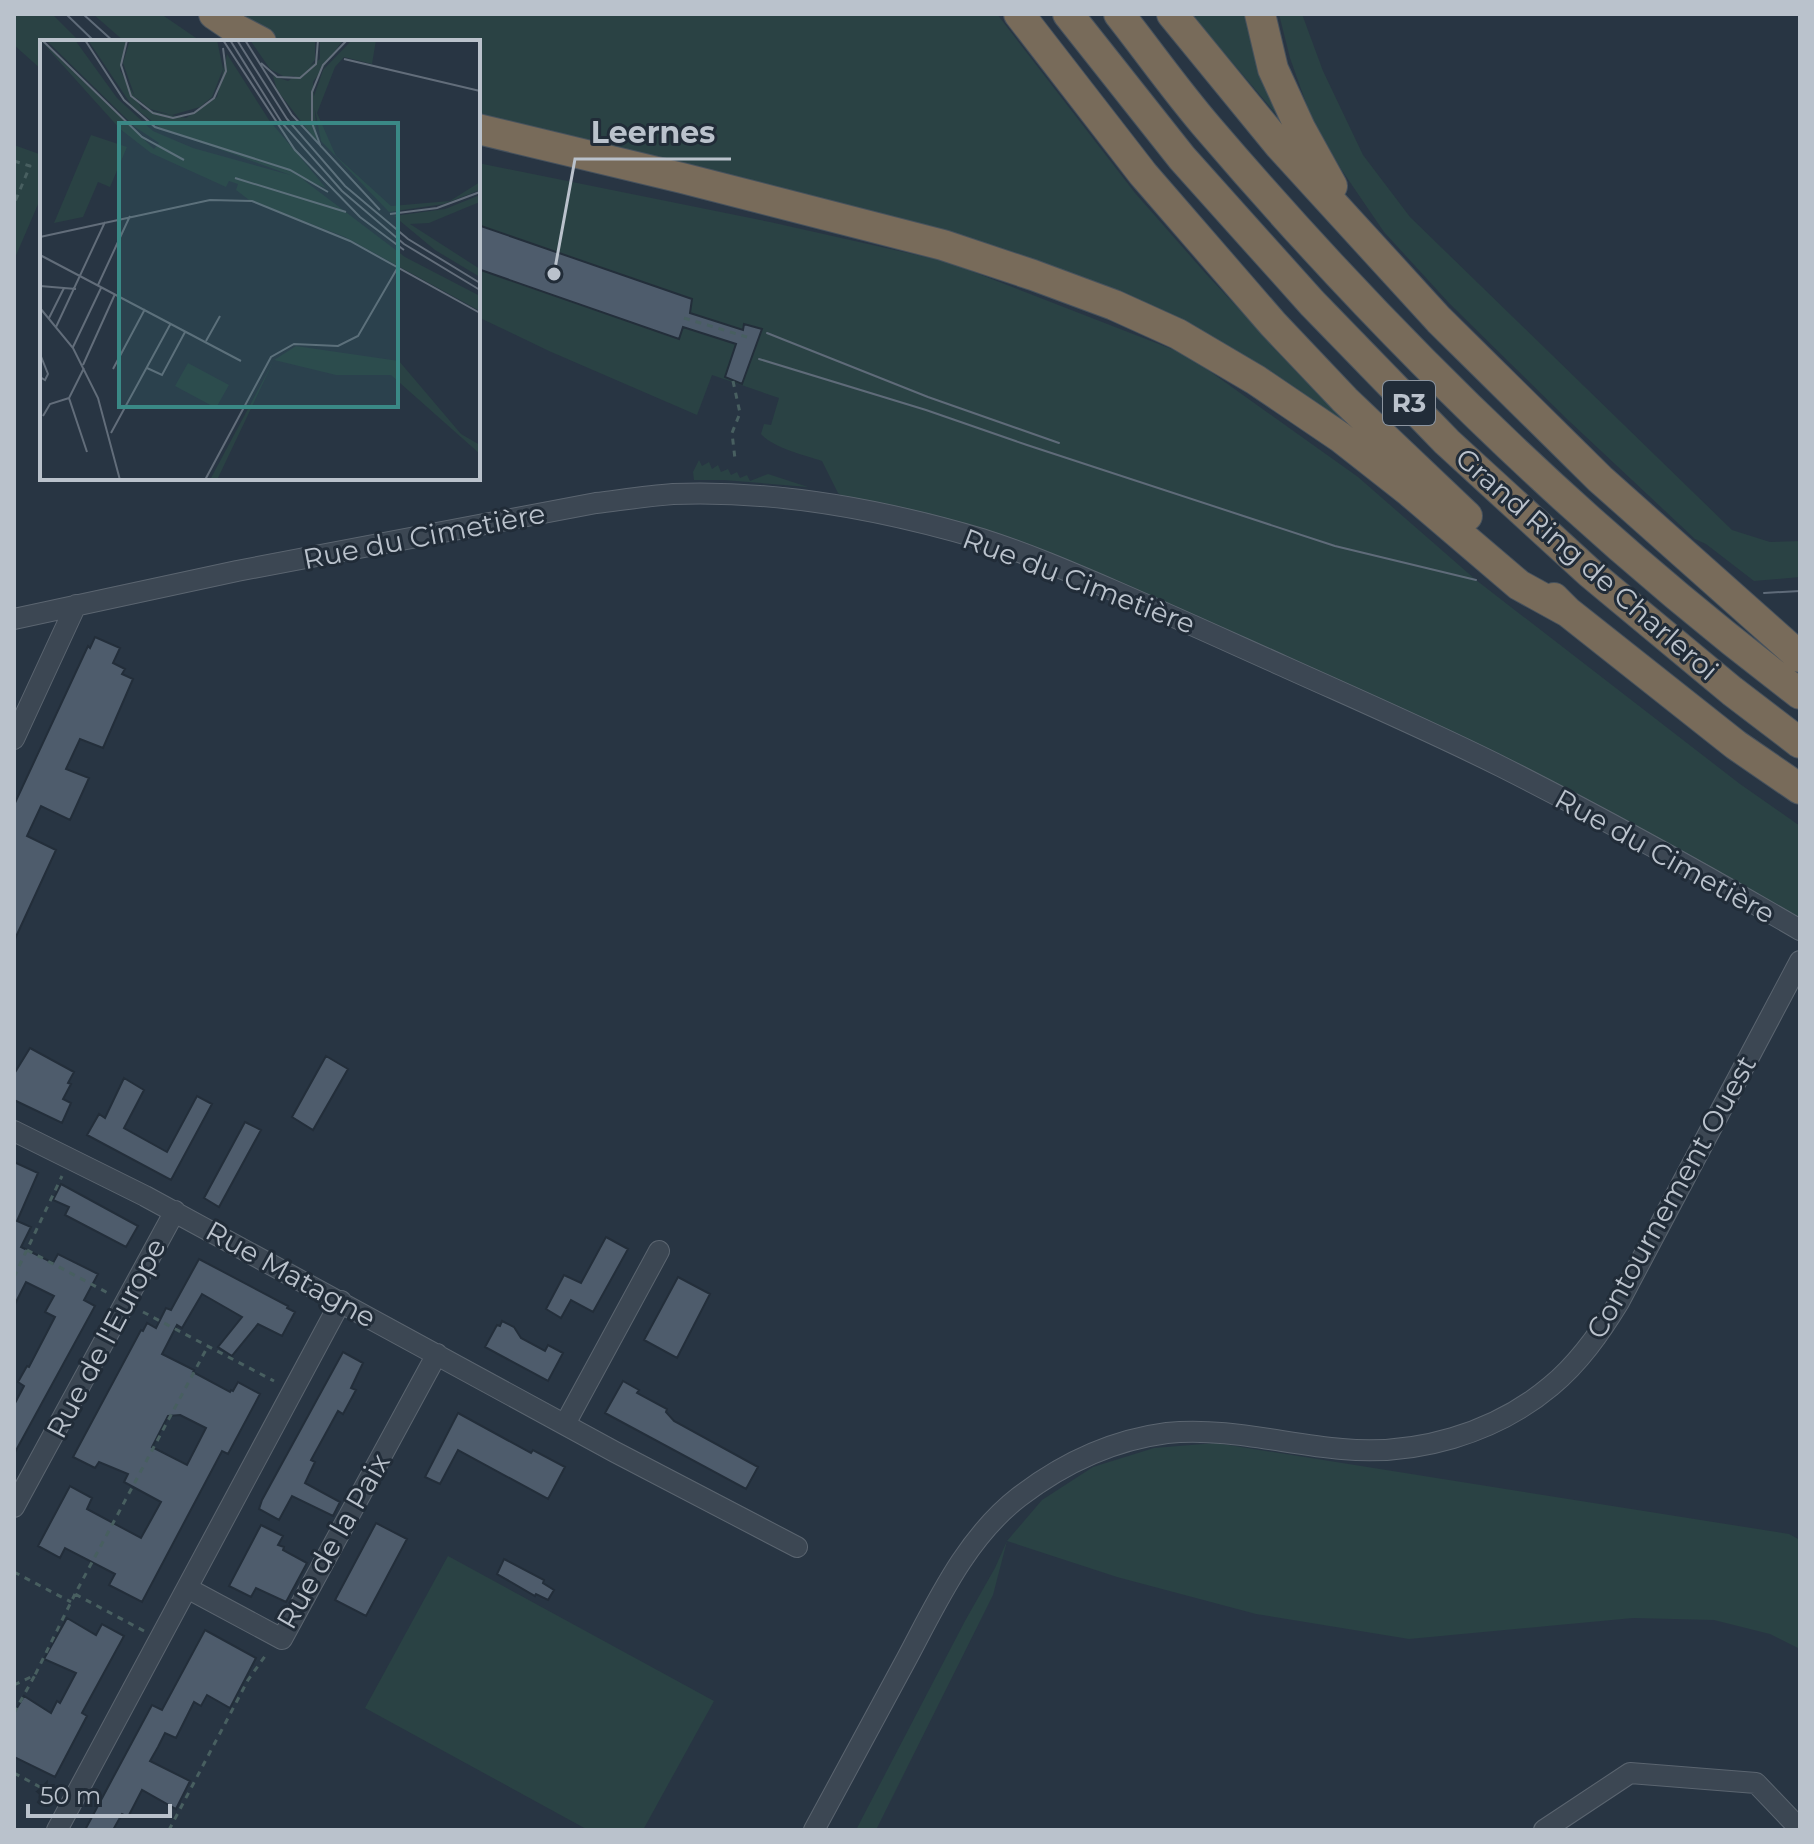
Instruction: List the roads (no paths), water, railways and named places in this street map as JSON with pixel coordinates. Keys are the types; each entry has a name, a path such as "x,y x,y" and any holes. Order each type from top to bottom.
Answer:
{"highway":[{"path":"214,14 257,40"},
{"path":"1019,14 1143,174 1273,324 1345,400 1568,612 1736,745 1800,789"},
{"name":"Grand Ring de Charleroi","path":"1068,14 1182,158 1312,303 1447,442 1590,573 1800,743"},
{"name":"Grand Ring de Charleroi","path":"1119,14 1207,127 1336,271 1471,410 1611,539 1800,694"},
{"path":"1172,14 1280,146 1439,320 1600,479 1800,657"},
{"path":"1260,14 1273,69 1300,128 1357,229"},
{"path":"480,129 943,245 1114,305 1191,342 1328,428 1410,492 1519,585 1568,612"}],"street":[{"name":"Rue du Cimetière","path":"14,619 336,552 638,497 759,496 866,511 998,545 1053,565 1230,642 1501,767 1725,886 1800,930"},
{"path":"14,739 76,605"},
{"name":"Contournement Ouest","path":"814,1830 967,1552 999,1515 1045,1479 1108,1446 1168,1433 1205,1432 1342,1449 1424,1446 1485,1426 1514,1412 1551,1386 1601,1332 1619,1302 1800,961"},
{"name":"Rue Matagne","path":"14,1131 175,1211 797,1547"},
{"name":"Rue de l'Europe","path":"14,1507 175,1211"},
{"path":"565,1424 659,1251"},
{"path":"57,1830 341,1301"},
{"name":"Rue de la Paix","path":"187,1588 282,1639 437,1354"},
{"path":"1544,1830 1630,1773 1756,1783 1800,1829"}],"tram line":[{"path":"66,14 93,40"},
{"path":"83,14 112,40"},
{"path":"767,333 928,397 1059,443"},
{"path":"759,359 926,410 1335,546 1476,580"},
{"path":"1764,593 1800,591"}],"place":[{"name":"Leernes","path":"554,274"}]}
